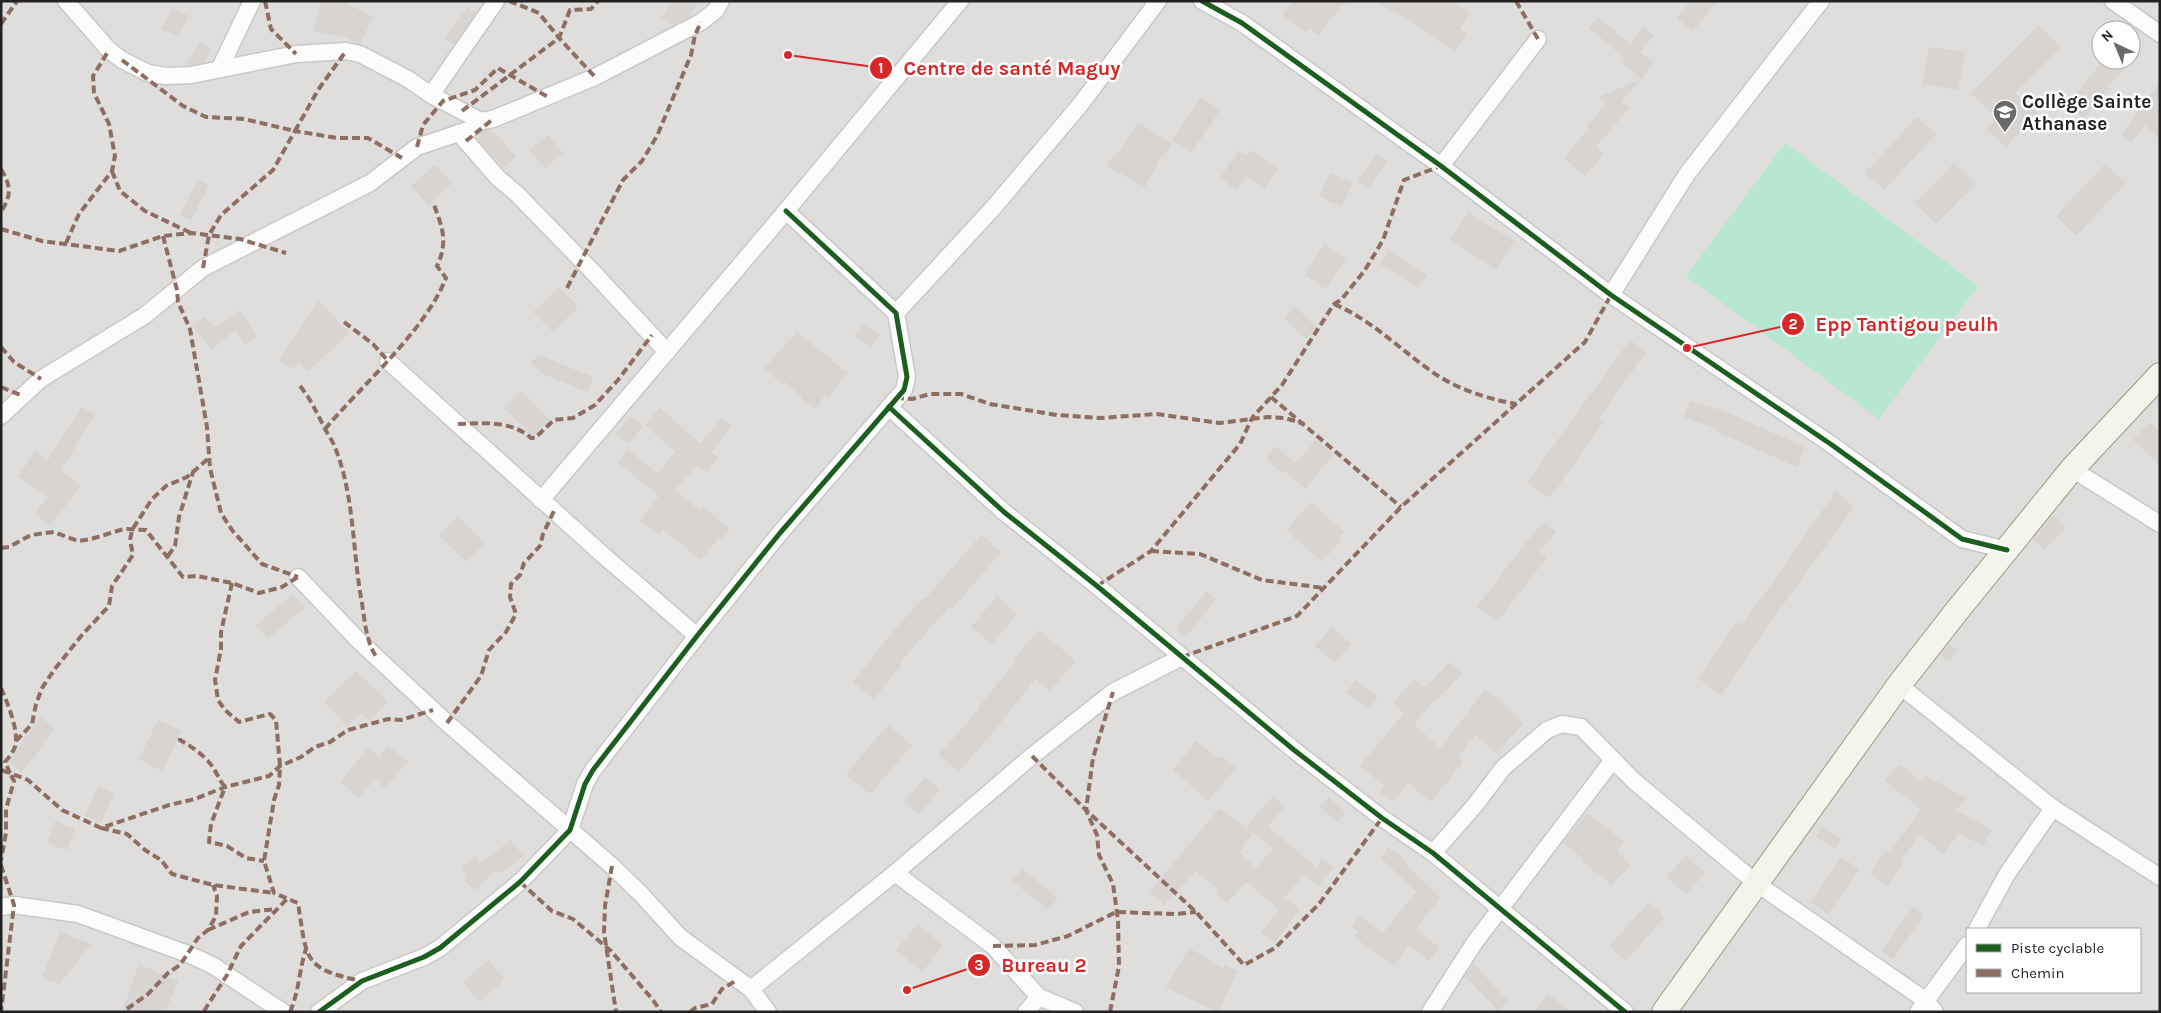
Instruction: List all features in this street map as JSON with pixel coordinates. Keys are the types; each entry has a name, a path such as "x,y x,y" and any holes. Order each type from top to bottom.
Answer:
{"main road":[{"path":"1664,1012 1899,685 2072,469 2160,375"}],"street":[{"path":"66,1 109,50 122,60 148,74 165,76 191,75 296,54 346,51 360,54 481,121"},
{"path":"220,68 252,1"},
{"path":"431,95 496,1"},
{"path":"1,416 41,379 144,316 203,268 370,183 417,147 468,130 481,121 493,119 595,77 701,22 716,10 721,1"},
{"path":"541,500 786,211 960,1"},
{"path":"896,314 994,207 1074,112 1158,1"},
{"path":"1611,295 1687,174 1821,1"},
{"path":"2112,1 2160,34"},
{"path":"1206,2 1242,23 1441,166 1611,295 1832,445 1962,539 2007,550"},
{"path":"1441,166 1538,39"},
{"path":"459,133 498,178 562,239 667,352"},
{"path":"320,1012 362,981 424,957 440,948 520,882 570,830 585,784 593,770 780,533 904,390 907,377 896,314 786,211"},
{"path":"388,361 541,500 697,636"},
{"path":"889,407 1004,512 1097,586 1294,750 1382,818 1433,853 1625,1012"},
{"path":"2072,469 2160,524"},
{"path":"298,577 359,641 447,723 624,877 680,937 751,990 768,1012"},
{"path":"751,990 895,873 1032,756 1113,692 1182,657"},
{"path":"1899,685 2053,808 2160,877"},
{"path":"1433,853 1476,804 1503,768 1548,730 1562,724 1581,727 1634,781 1756,883 1926,1008 1966,947"},
{"path":"1430,1012 1475,942 1613,760"},
{"path":"1978,928 2007,874 2053,808"},
{"path":"895,873 994,946 1040,997 1075,1012"},
{"path":"1,907 14,905 78,914 188,954 212,965 283,1012"},
{"path":"1026,1012 1040,997"}],"shaded area":[{"path":"1,1 2160,1 2160,1012 1,1012"}],"green space":[{"path":"1785,143 1978,286 1879,419 1686,276"}],"building":[{"path":"321,1 342,1 373,17 360,44 348,38 314,31"},
{"path":"673,1 699,1 688,18 673,25 661,17"},
{"path":"1294,1 1346,1 1318,35 1309,28 1306,32 1283,15"},
{"path":"1374,1 1454,1 1470,13 1460,28 1467,34 1455,52 1405,18"},
{"path":"1691,1 1718,1 1693,31 1677,18"},
{"path":"468,7 476,13 454,45 444,38"},
{"path":"172,8 189,16 176,36 161,29"},
{"path":"1598,17 1630,44 1644,27 1654,36 1640,52 1654,63 1641,79 1622,63 1626,59 1589,28"},
{"path":"2039,25 2061,47 2015,93 2037,112 2006,147 1986,129 1996,118 1971,93"},
{"path":"199,42 212,49 205,62 190,65 187,63"},
{"path":"1929,47 1965,52 1958,90 1922,84"},
{"path":"2095,70 2122,70 2084,119 2067,106"},
{"path":"1640,80 1621,102 1629,108 1596,147 1604,154 1585,176 1564,158 1589,128 1587,126 1607,103 1599,97"},
{"path":"2160,82 2160,140 2145,125 2131,142 2121,135"},
{"path":"1201,97 1220,110 1191,153 1172,140"},
{"path":"1917,117 1936,134 1884,190 1865,173"},
{"path":"1138,122 1172,144 1164,156 1162,155 1145,187 1107,166 1115,152 1118,153"},
{"path":"491,129 516,156 503,168 477,138 485,130"},
{"path":"548,135 563,153 545,168 529,150"},
{"path":"1239,150 1246,155 1250,150 1278,169 1264,189 1246,176 1236,190 1220,178"},
{"path":"1376,154 1387,161 1369,189 1358,182"},
{"path":"1954,163 1975,184 1936,224 1915,203"},
{"path":"2105,164 2126,183 2076,236 2056,216"},
{"path":"435,165 452,183 429,205 411,186"},
{"path":"1331,172 1353,184 1341,207 1319,196"},
{"path":"197,180 209,185 191,220 180,215"},
{"path":"1468,212 1514,241 1496,269 1450,240"},
{"path":"1324,244 1346,258 1326,289 1305,275"},
{"path":"1389,250 1427,275 1418,288 1380,264"},
{"path":"559,287 578,307 553,332 533,312"},
{"path":"318,300 349,333 308,372 298,362 294,369 279,360"},
{"path":"1295,306 1317,328 1306,339 1284,318"},
{"path":"240,310 257,337 245,345 235,330 212,350 192,326 204,316 214,328"},
{"path":"864,323 880,336 870,348 854,335"},
{"path":"797,332 848,373 828,397 825,394 816,408 801,399 802,397 784,381 782,384 764,368"},
{"path":"1630,340 1646,352 1598,419 1603,423 1550,498 1527,482"},
{"path":"539,355 593,377 587,392 543,374 531,362"},
{"path":"522,391 550,420 533,437 505,408"},
{"path":"1690,401 1724,411 1805,447 1797,467 1715,431 1716,429 1684,417"},
{"path":"81,407 95,415 61,470 81,485 50,526 35,514 48,497 18,476 36,451 48,460"},
{"path":"660,408 700,444 722,418 732,426 711,452 719,458 707,472 698,465 675,489 700,511 704,507 730,530 722,539 719,537 701,560 663,529 659,534 640,520 659,496 618,462 627,449 658,474 675,452 645,425"},
{"path":"630,416 643,426 628,444 615,434"},
{"path":"2149,422 2160,432 2160,465 2133,440"},
{"path":"1316,440 1334,454 1305,489 1283,470 1281,472 1266,457 1276,446 1295,464"},
{"path":"1836,491 1854,507 1759,638 1721,695 1698,678 1737,622 1741,625 1770,586"},
{"path":"1311,502 1344,532 1339,538 1341,540 1322,562 1286,530"},
{"path":"2054,515 2066,527 2044,550 2033,539"},
{"path":"458,517 485,543 466,562 439,536"},
{"path":"1544,522 1556,532 1540,552 1547,557 1497,622 1477,607 1527,541"},
{"path":"981,535 1001,552 952,609 949,607 900,662 902,664 874,699 853,682 891,634 923,598 925,599"},
{"path":"1207,591 1216,599 1186,637 1178,631 1178,626"},
{"path":"293,594 305,607 268,639 256,625"},
{"path":"997,596 1017,614 992,644 971,627"},
{"path":"1332,627 1351,644 1335,663 1315,646"},
{"path":"1039,630 1076,661 1050,691 1035,679 991,735 958,772 939,754 979,709 1015,662 1013,660"},
{"path":"1949,644 1957,649 1950,661 1940,655"},
{"path":"1450,662 1462,674 1437,700 1436,698 1414,724 1440,748 1485,690 1496,697 1523,724 1496,753 1475,735 1458,757 1463,762 1431,802 1408,783 1393,802 1380,792 1385,786 1360,766 1404,713 1393,702 1415,679 1425,688"},
{"path":"356,671 388,701 369,721 361,713 347,726 324,702"},
{"path":"1355,680 1378,697 1369,709 1347,692"},
{"path":"40,717 55,728 22,773 8,762"},
{"path":"158,720 182,731 162,771 139,759"},
{"path":"888,725 912,745 870,794 846,774"},
{"path":"1196,741 1220,759 1222,756 1236,768 1208,801 1173,770"},
{"path":"388,746 408,761 385,788 375,779 359,798 340,782 369,747 379,756"},
{"path":"1900,764 1922,782 1926,776 1967,799 1956,810 1992,830 1983,846 1959,833 1944,854 1919,835 1901,860 1904,861 1888,886 1870,874 1886,850 1890,852 1921,809 1885,781"},
{"path":"925,777 940,789 920,814 904,802"},
{"path":"98,786 114,793 101,823 85,816"},
{"path":"1273,796 1285,806 1268,826 1316,867 1322,859 1333,868 1318,886 1304,875 1284,898 1300,909 1275,942 1261,932 1279,910 1246,882 1227,903 1215,892 1218,890 1196,871 1164,905 1150,891 1219,809 1253,832 1246,826","holes":["1253,832 1273,849 1256,868 1239,853"]},
{"path":"1329,797 1346,813 1337,822 1320,807"},
{"path":"1588,813 1624,842 1617,851 1631,865 1611,885 1599,873 1581,861 1583,859 1563,842"},
{"path":"55,821 75,829 67,850 47,843"},
{"path":"1822,826 1842,839 1835,849 1816,837"},
{"path":"511,840 523,856 499,874 496,870 475,891 463,879 467,875 461,869 475,856 481,863"},
{"path":"1388,847 1407,861 1405,864 1440,897 1416,930 1439,947 1429,961 1408,945 1394,966 1354,937 1358,931 1352,927 1359,916 1383,933 1416,892 1381,858"},
{"path":"1686,856 1705,873 1686,894 1667,877"},
{"path":"1841,857 1859,869 1828,914 1810,902"},
{"path":"1022,869 1058,898 1048,910 1012,881"},
{"path":"1649,902 1665,917 1625,961 1609,946"},
{"path":"1913,907 1924,915 1893,959 1881,951"},
{"path":"918,924 943,946 922,972 896,950"},
{"path":"60,932 91,944 60,984 42,978"},
{"path":"1189,948 1223,968 1225,965 1238,971 1218,1012 1166,988"},
{"path":"488,960 505,979 480,1002 463,983"},
{"path":"139,964 178,981 165,1012 122,1012"},
{"path":"1474,964 1508,1001 1498,1011 1465,976"},
{"path":"1548,994 1571,1012 1534,1012"}],"marked path":[{"path":"1,24 17,1"},
{"path":"265,1 271,29 296,54"},
{"path":"509,1 539,13 595,77"},
{"path":"462,111 559,38 570,10 591,9 598,1"},
{"path":"1516,1 1538,39"},
{"path":"567,288 623,180 642,161 657,136 691,55 695,35 701,22"},
{"path":"66,243 79,214 112,171 115,156 109,124 94,93 93,76 109,50"},
{"path":"122,60 183,106 206,117 244,119 295,131 318,90 346,51"},
{"path":"417,147 423,125 443,101 475,90 498,68 548,97"},
{"path":"466,141 493,119"},
{"path":"203,268 209,235 221,215 273,170 295,131 337,138 368,138 402,158"},
{"path":"1097,586 1151,551 1240,444 1252,418 1282,385 1334,304 1341,300 1365,270 1383,240 1404,180 1441,166"},
{"path":"1,169 7,180 9,190 7,200 1,212"},
{"path":"112,171 120,191 145,211 191,233"},
{"path":"325,429 392,357 423,318 446,278 437,266 442,250 443,235 434,205"},
{"path":"1,229 42,241 119,251 163,236 191,233 240,239 286,253"},
{"path":"163,236 177,290 178,302 190,329 207,427 210,468 221,513 232,530 262,564 298,577"},
{"path":"1182,657 1297,616 1401,507 1585,342 1611,295"},
{"path":"1334,304 1371,325 1447,381 1492,399 1516,404"},
{"path":"344,322 373,344 388,361"},
{"path":"458,424 487,423 506,425 523,432 531,438 535,438 554,420 573,418 595,405 618,380 652,335"},
{"path":"1,347 14,362 41,379"},
{"path":"300,386 310,400 333,442 341,464 349,503 365,625 370,645 377,658"},
{"path":"1,387 23,396"},
{"path":"896,398 912,399 930,394 961,394 990,404 1057,415 1100,418 1157,414 1219,423 1268,417 1285,418 1304,424"},
{"path":"1271,397 1401,507"},
{"path":"16,741 32,724 42,688 54,670 82,635 109,606 112,586 133,555 130,540 132,530 152,499 166,486 187,477 209,458"},
{"path":"168,556 175,546 179,517 193,472"},
{"path":"447,723 481,676 489,650 506,632 516,614 510,597 511,584 520,575 524,563 540,546 543,534 554,511"},
{"path":"1,548 9,547 31,535 54,532 78,541 124,529 146,530 183,577 197,576 232,583 259,593 282,587 298,577"},
{"path":"1151,551 1200,554 1262,580 1324,588"},
{"path":"232,583 221,632 221,649 215,680 218,700 225,710 239,722 270,714 276,720 280,766 279,785 274,800 264,861 274,893 298,903 303,937 311,959 328,972 362,981"},
{"path":"1,688 11,714 16,735 15,747 5,762 10,773 28,780 62,810 101,828 169,805 195,799 225,787 269,776 280,766 301,757 315,747 330,742 348,730 388,719 401,720 433,710"},
{"path":"1110,1012 1119,966 1118,920 1113,884 1099,855 1097,835 1086,810 1093,758 1113,692"},
{"path":"180,738 180,740 198,751 209,762 225,787 211,824 209,842 227,846 246,858 264,861"},
{"path":"1032,756 1086,810 1196,912 1244,965 1275,948 1319,904 1382,818"},
{"path":"1,770 10,773 14,781 6,809 6,833 1,860"},
{"path":"101,828 127,834 145,850 161,860 172,874 213,885 274,893"},
{"path":"1,865 14,905 1,1012"},
{"path":"612,866 605,906 604,932 616,1012"},
{"path":"520,882 552,911 573,919 611,951 661,1012"},
{"path":"127,1009 148,994 168,973 180,965 198,938 208,930 216,916 217,896 213,885"},
{"path":"204,1011 227,975 241,946 288,898"},
{"path":"208,930 249,912 276,909"},
{"path":"993,946 1035,945 1068,936 1116,912 1175,914 1196,912"},
{"path":"290,1012 306,949"},
{"path":"690,1012 695,1008 712,1004 722,989 737,980"}],"cycle path":[{"path":"1202,1 1242,23 1441,166 1611,295 1832,445 1962,539 2007,550"},
{"path":"319,1012 362,981 424,957 440,948 520,882 570,830 585,784 593,770 780,533 904,390 907,377 896,313 786,211"},
{"path":"889,407 1004,512 1097,586 1294,750 1382,818 1433,853 1625,1012"}],"place":[{"name":"Centre de santé Maguy","path":"788,55"},
{"name":"Collège Sainte Athanase","path":"2005,133"},
{"name":"Epp Tantigou peulh","path":"1687,348"},
{"name":"Bureau 2","path":"907,990"}]}
